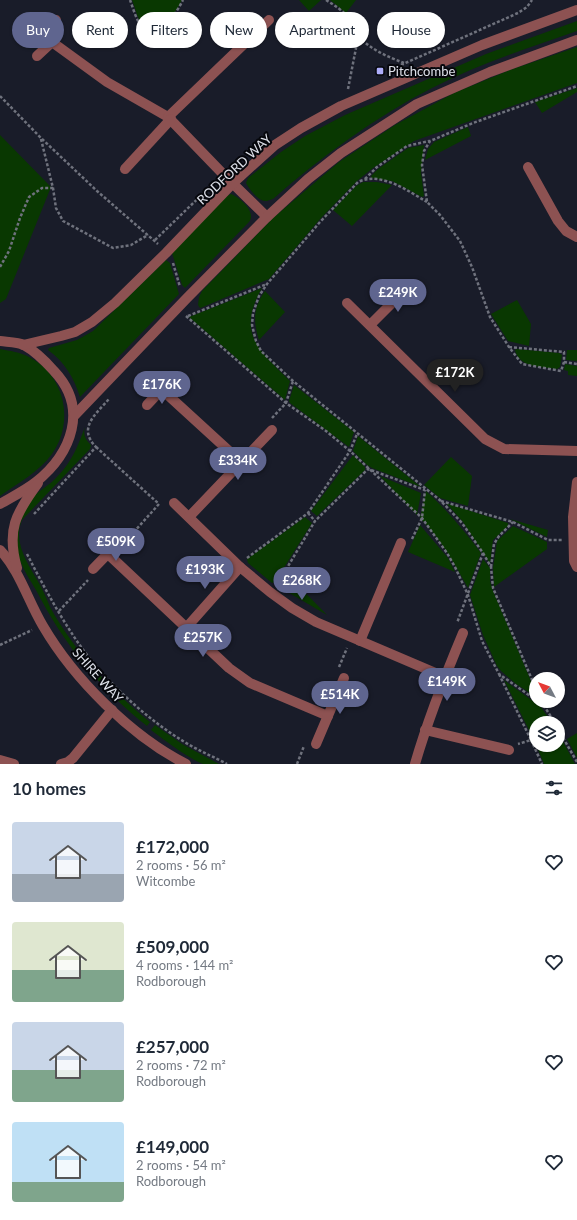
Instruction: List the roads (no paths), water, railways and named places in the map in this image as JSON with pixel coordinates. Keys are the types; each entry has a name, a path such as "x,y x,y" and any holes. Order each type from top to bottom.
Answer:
{"street":[{"name":"RODFORD WAY","path":"23,344 75,332 92,322 115,303 166,253 233,183 275,146 301,128 341,106 482,45 577,10"},
{"path":"125,168 170,118 269,20"},
{"path":"74,416 267,217 308,179 341,154 416,104 490,72 577,40"},
{"path":"37,56 46,48"},
{"path":"60,48 107,82 170,118 267,217"},
{"path":"528,167 558,221 566,231 577,237"},
{"path":"370,325 411,284"},
{"path":"348,304 485,439 504,449 577,450"},
{"path":"0,341 23,344 45,361 61,378 70,395 74,416 73,428 64,449 53,466 36,482 0,504"},
{"path":"147,376 241,462"},
{"path":"147,405 161,390"},
{"path":"189,518 272,430"},
{"name":"SHIRE WAY","path":"19,577 12,551 12,535 17,516 26,500 46,473"},
{"path":"577,482 573,517 574,561 577,567"},
{"path":"174,503 240,567 292,608 316,622 444,677"},
{"path":"93,569 123,538"},
{"path":"356,639 401,543"},
{"name":"SHIRE WAY","path":"0,550 19,577 42,625 58,650 84,681 112,710 142,736 172,757 186,764"},
{"path":"108,554 229,668 250,683 328,716"},
{"path":"186,628 240,567"},
{"path":"415,764 425,730 444,677 463,634"},
{"path":"316,744 344,678"},
{"path":"67,763 73,758 112,710"},
{"path":"425,730 511,747"},
{"path":"0,760 14,764"}],"place":[{"name":"Pitchcombe","path":"380,71"}]}
